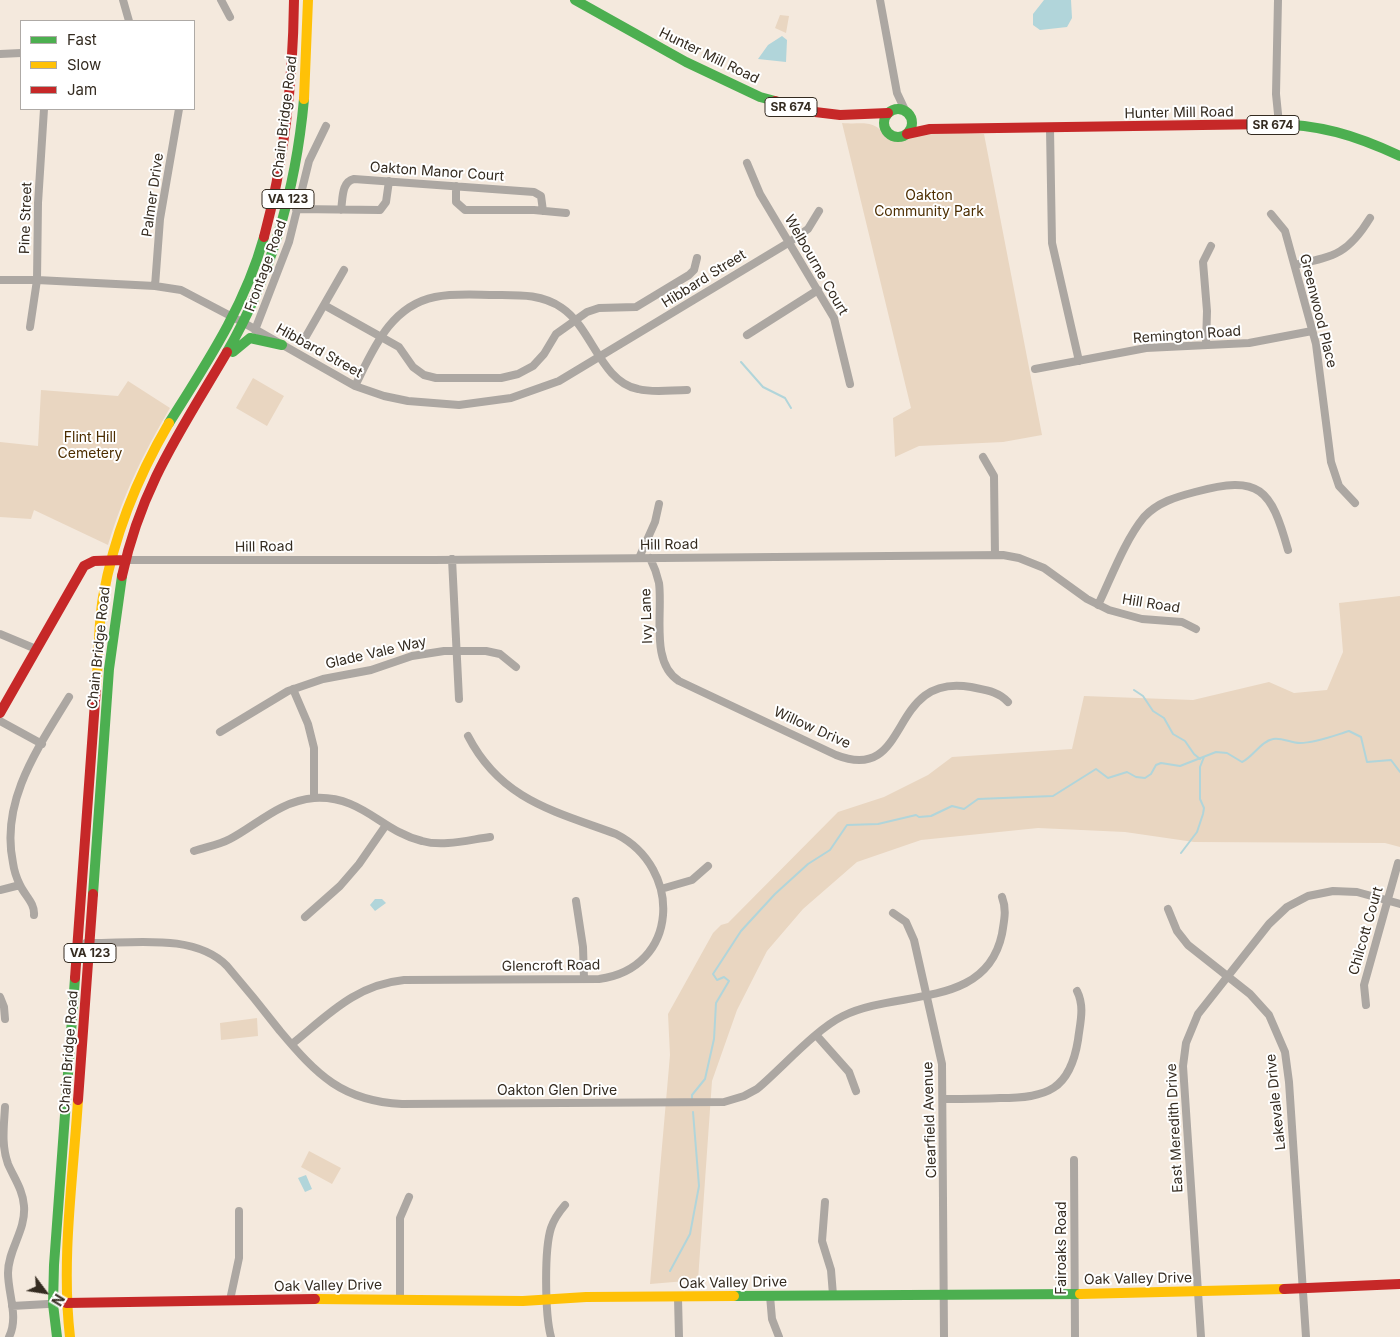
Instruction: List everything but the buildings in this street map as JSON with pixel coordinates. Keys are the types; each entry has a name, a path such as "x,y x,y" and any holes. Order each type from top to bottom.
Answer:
{"main road":[{"name":"Chain Bridge Road","path":"57,1337 54,1304 54,1265 101,616 111,560 129,505 150,459 214,354 233,317 258,258 282,170 292,89 294,0"},
{"name":"Chain Bridge Road","path":"70,1337 66,1303 68,1256 110,656 115,609 125,560 138,518 160,466 244,323 267,270 286,209 296,161 303,106 308,0"},
{"name":"Hunter Mill Road","path":"575,0 686,62 738,88 797,108 872,122 896,137 924,130 1297,124 1342,132 1376,144 1400,156"},
{"name":"Hunter Mill Road","path":"840,115 889,112 897,109 923,122 959,124 983,129"},
{"path":"886,131 884,121 889,112"},
{"path":"907,134 912,126 908,113"},
{"path":"224,359 250,338 282,345"},
{"path":"0,713 86,564 125,560"},
{"name":"Oak Valley Drive","path":"66,1303 400,1298 548,1300 600,1296 678,1298 1075,1294 1198,1292 1400,1284"}],"street":[{"path":"123,0 129,20"},
{"path":"221,0 230,17"},
{"path":"880,0 897,93 908,113"},
{"path":"1278,0 1276,94 1279,124"},
{"path":"0,54 20,53"},
{"path":"889,112 895,102 897,93"},
{"name":"Pine Street","path":"30,327 37,280 38,203 44,110"},
{"name":"Palmer Drive","path":"155,286 160,219 179,110"},
{"name":"Frontage Road","path":"255,330 276,278 299,210 309,161 326,126"},
{"path":"1050,129 1052,243 1079,360"},
{"name":"Welbourne Court","path":"747,163 755,186 837,324 850,384"},
{"name":"Oakton Manor Court","path":"341,210 345,185 349,180 363,179 534,192 541,196 543,211"},
{"path":"286,209 377,210 383,208 386,202 388,181"},
{"path":"456,186 456,202 465,210 543,211 566,214"},
{"name":"Hibbard Street","path":"0,280 155,286 181,290 244,323 355,386 384,396 408,401 442,404 477,403 511,398 543,388 601,358 788,243 808,229 819,211"},
{"name":"Greenwood Place","path":"1272,214 1285,231 1312,331 1322,380 1331,462 1339,486 1355,503"},
{"path":"1295,265 1341,252 1357,239 1370,218"},
{"path":"1206,344 1207,311 1203,262 1211,246"},
{"path":"324,305 399,347 418,372 430,377 501,378 518,374 533,366 544,354 556,334 575,320 594,309 636,307 689,275 694,270 698,258"},
{"path":"305,338 344,270"},
{"path":"747,335 818,290"},
{"path":"355,386 381,336 392,321 407,309 425,300 444,295 536,297 562,307 575,320 615,378 630,387 644,390 687,390"},
{"name":"Remington Road","path":"1035,370 1146,348 1249,343 1312,331"},
{"path":"983,457 994,476 995,555"},
{"path":"1098,605 1139,524 1154,508 1174,498 1230,484 1254,488 1273,505 1288,550"},
{"path":"639,558 655,522 659,504"},
{"name":"Hill Road","path":"125,560 995,555 1019,558 1044,568 1076,592 1098,605 1142,619 1182,622 1196,629"},
{"name":"Ivy Lane","path":"650,558 659,584 661,654 669,673"},
{"path":"452,559 459,699"},
{"path":"0,634 36,649"},
{"name":"Glade Vale Way","path":"220,732 278,695 323,678 371,670 412,656 456,651 494,652 506,658 516,667"},
{"name":"Willow Drive","path":"669,673 679,681 836,755 850,758 869,757 885,750 896,737 918,699 938,687 957,684 991,690 1008,702"},
{"path":"293,690 308,724 314,748 314,798"},
{"path":"34,916 35,909 20,885 10,848 11,813 22,778 69,697"},
{"path":"0,721 42,744"},
{"name":"Glencroft Road","path":"292,1044 353,995 390,982 584,979 618,975 644,958 657,940 663,922 663,901 661,889 649,863 630,843 616,834 518,795 495,776 478,755 468,736"},
{"path":"194,851 229,840 272,812 297,801 314,798 347,802 363,808 400,834 423,842 441,843 490,837"},
{"path":"304,917 340,886 359,864 386,825"},
{"name":"Chilcott Court","path":"1366,1005 1364,985 1398,863"},
{"path":"661,889 692,880 708,866"},
{"path":"0,890 20,885"},
{"name":"East Meredith Drive","path":"1201,1337 1184,1054 1194,1021 1269,924 1297,901 1320,893 1339,891 1357,892 1400,904"},
{"name":"Oakton Glen Drive","path":"77,942 184,944 207,950 227,966 311,1067 335,1086 359,1097 385,1103 724,1102 744,1096 757,1089 834,1021 852,1012 927,995 965,984 974,979 990,964 1000,943 1005,916 1002,897"},
{"path":"576,901 583,947 584,979"},
{"name":"Lakevale Drive","path":"1168,909 1182,938 1250,994 1268,1015 1285,1052 1289,1082 1306,1337"},
{"name":"Clearfield Avenue","path":"893,913 910,928 941,1055 943,1099 944,1337"},
{"path":"943,1099 1027,1098 1054,1088 1067,1075 1075,1058 1082,1006 1077,991"},
{"path":"0,997 4,1007 5,1019"},
{"path":"816,1036 851,1075 856,1092"},
{"path":"5,1106 5,1151 20,1189 24,1208 22,1226 12,1252 8,1271 14,1322 9,1337"},
{"name":"Fairoaks Road","path":"1074,1160 1075,1337"},
{"path":"400,1298 400,1218 409,1197"},
{"path":"825,1202 822,1241 831,1270 833,1295"},
{"path":"551,1337 547,1318 547,1260 550,1229 565,1204"},
{"path":"230,1300 239,1258 239,1211"},
{"path":"770,1296 772,1320 779,1337"},
{"path":"678,1298 679,1337"},
{"path":"12,1306 66,1303"}],"green space":[{"path":"780,15 789,16 786,33 775,28"},
{"name":"Oakton Community Park","path":"842,123 873,125 889,139 905,139 923,131 984,134 1042,435 1003,442 919,446 895,457 893,418 911,408"},
{"path":"253,378 284,396 267,426 236,408"},
{"name":"Flint Hill Cemetery","path":"128,381 170,408 135,474 108,545 34,510 31,519 0,517 0,442 38,446 41,390 118,396"},
{"path":"1400,596 1400,847 1385,843 1194,842 1125,832 1038,828 921,840 857,862 803,909 767,951 737,1010 712,1081 698,1280 650,1284 670,1055 668,1014 713,933 721,925 728,923 838,812 884,797 928,775 952,757 1072,749 1084,696 1193,700 1269,682 1294,693 1327,690 1343,652 1339,603"},
{"path":"257,1018 258,1036 221,1040 220,1023"},
{"path":"309,1151 341,1168 332,1184 301,1167"}],"water":[{"path":"1044,0 1071,0 1072,18 1067,27 1040,30 1033,25 1033,14"},
{"path":"782,36 787,40 786,62 758,59 768,45"},
{"path":"375,899 382,899 386,903 375,911 370,905"},
{"path":"306,1175 312,1189 305,1192 298,1178"}],"waterway":[{"path":"741,362 763,387 785,398 791,408"},
{"path":"1134,690 1143,696 1153,711 1164,718 1173,734 1185,741 1200,759"},
{"path":"692,1100 692,1095 705,1079 714,1039 716,1003 729,981 724,977 717,980 713,974 741,931 775,894 808,864 830,850 847,825 878,824 916,815 919,817 931,816 952,806 964,809 978,799 1053,796 1096,769 1108,778 1127,772 1136,777 1145,778 1151,774 1156,765 1161,763 1180,766 1216,752 1227,753 1242,762 1269,740 1279,739 1306,743 1349,731 1361,737 1367,762 1391,760 1400,772"},
{"path":"1181,853 1197,832 1203,814 1204,808 1200,799 1200,767 1204,757"},
{"path":"670,1271 690,1234 699,1186 693,1112"}],"traffic: fast":[{"path":"575,0 686,62 760,97 775,101"},
{"path":"227,352 257,292 279,230 295,165 304,99"},
{"path":"898,109 908,113 912,123 908,133 898,137 888,133 884,123 888,113 898,109"},
{"path":"1270,124 1305,126 1336,132 1368,142 1400,156"},
{"path":"169,423 235,311 256,262 264,237"},
{"path":"233,352 250,338 282,345"},
{"path":"93,894 109,669 122,576"},
{"path":"57,1337 53,1304 54,1265 75,978"},
{"path":"734,1296 1080,1294"}],"traffic: slow":[{"path":"304,99 308,0"},
{"path":"96,688 101,608 114,552 137,485 169,423"},
{"path":"70,1337 67,1249 78,1100"},
{"path":"1080,1294 1284,1289"},
{"path":"315,1299 523,1301 586,1297 734,1296"}],"traffic: jam":[{"path":"264,237 277,178 290,90 294,0"},
{"path":"775,101 815,112 840,115 888,113"},
{"path":"907,134 930,129 1270,124"},
{"path":"122,576 130,544 152,486 179,433 227,352"},
{"path":"0,713 84,566 94,561 125,560"},
{"path":"75,978 96,688"},
{"path":"78,1100 93,894"},
{"path":"1284,1289 1400,1284"},
{"path":"66,1303 315,1299"}]}
